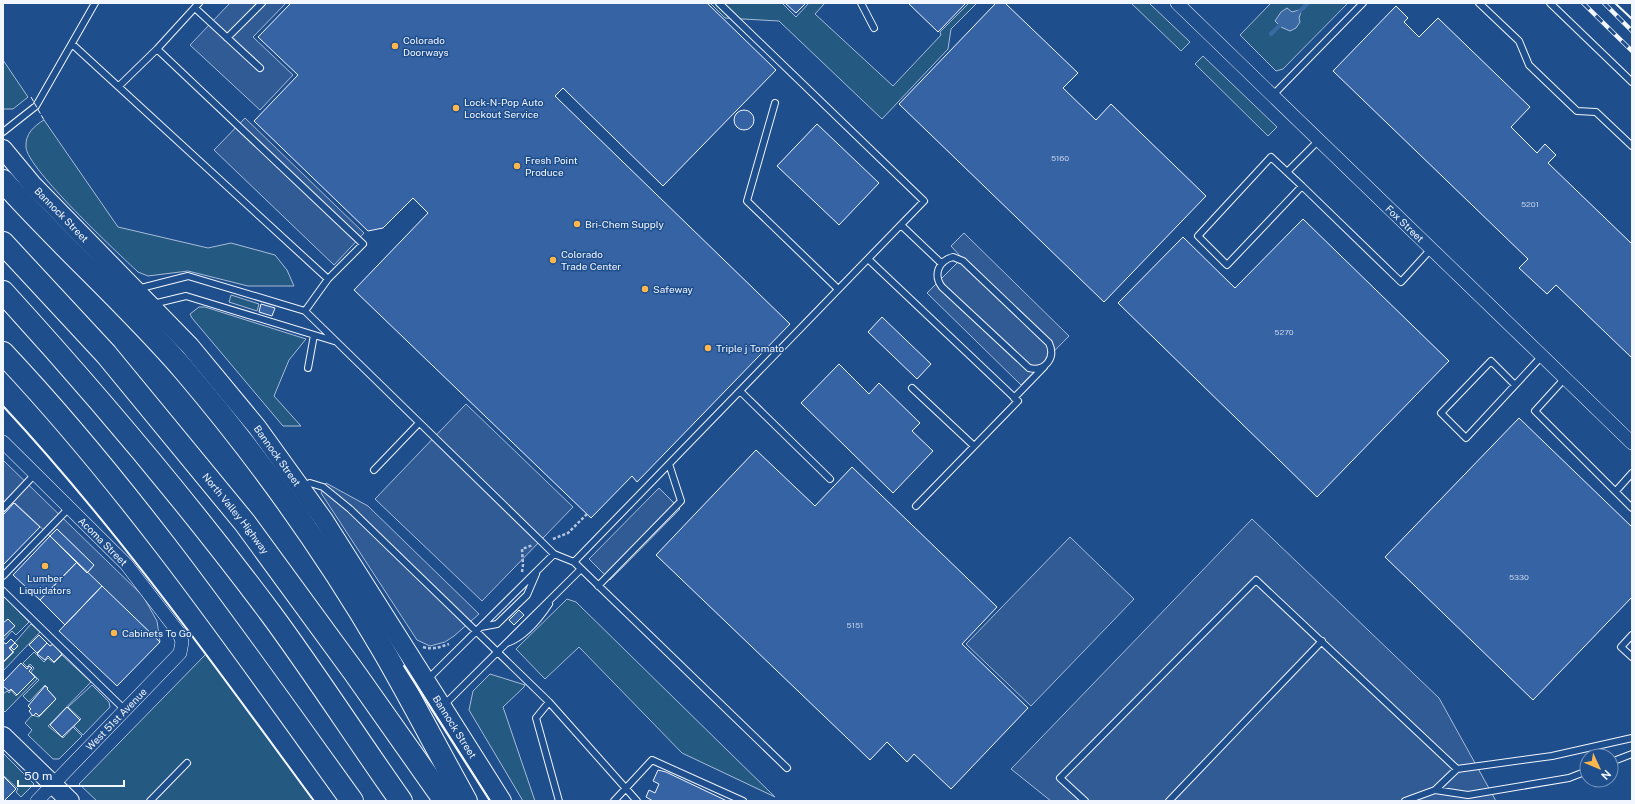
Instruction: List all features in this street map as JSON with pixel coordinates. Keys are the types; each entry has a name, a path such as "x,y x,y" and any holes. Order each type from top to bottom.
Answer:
{"highway":[{"path":"3,181 154,337 216,409 269,477 333,570 382,648 466,801"},
{"name":"North Valley Highway","path":"3,243 106,354 245,523 446,801"},
{"path":"3,292 45,338 158,472 229,560 272,615 401,801"},
{"path":"3,354 44,397 144,516 197,586 352,801"}],"street":[{"name":"Fox Street","path":"1177,3 1632,443"},
{"name":"Bannock Street","path":"3,149 32,184 151,304 190,346 238,402 324,520 502,801"},
{"name":"Acoma Street","path":"3,442 126,564 179,633 182,642 180,653"},
{"name":"West 51st Avenue","path":"37,801 180,653"},
{"path":"3,736 70,801"}],"lane":[{"path":"3,132 36,106 96,3"},
{"path":"227,38 262,3"},
{"path":"574,562 924,201 718,3"},
{"path":"861,3 874,28"},
{"path":"1272,95 1363,3"},
{"path":"1479,3 1519,41 1529,65 1577,111 1596,112 1632,146"},
{"path":"1550,3 1632,82"},
{"path":"119,86 157,49 197,5 227,38 260,68"},
{"path":"72,44 328,279"},
{"path":"157,49 363,244 328,279 305,311"},
{"path":"775,103 747,201 838,289"},
{"path":"1287,172 1319,140"},
{"path":"1302,186 1227,265 1198,236 1270,158 1302,186 1401,282 1431,248"},
{"path":"901,225 941,263"},
{"path":"1014,398 1048,363 1052,353 1049,343 964,261 953,258 941,263 937,271 937,277 942,287 1029,368 1039,368 1048,363"},
{"path":"868,259 1018,401 916,506"},
{"path":"136,289 188,276 305,311 554,554 574,562 787,768"},
{"path":"151,304 186,296 336,342"},
{"path":"308,368 314,335"},
{"path":"1515,385 1491,361 1440,413 1466,438 1542,356"},
{"path":"1565,378 1535,412 1632,508"},
{"path":"912,388 974,446"},
{"path":"740,391 830,479"},
{"path":"374,470 419,423"},
{"path":"598,586 681,501 669,464"},
{"path":"1616,491 1632,473"},
{"path":"3,508 35,474"},
{"path":"301,487 310,483 323,487 350,509 475,632 549,702 637,801"},
{"path":"3,576 69,508"},
{"path":"426,681 554,554"},
{"path":"442,707 581,569"},
{"path":"480,627 497,624 527,595 538,571"},
{"path":"1085,801 1060,778 1256,580 1457,769"},
{"path":"3,591 125,710"},
{"path":"1632,636 1621,647 1632,657"},
{"path":"1169,801 1322,642"},
{"path":"549,702 536,718 559,801"},
{"path":"1405,801 1435,790 1457,769 1552,756 1632,738"},
{"path":"1619,759 1632,754"},
{"path":"614,801 652,760 743,801"},
{"path":"150,801 187,763"},
{"path":"1435,790 1468,795 1569,778 1579,774"}],"path":[{"path":"519,578 523,565 522,549 568,533 587,514"},
{"path":"422,647 429,649 439,648 452,643 469,626"}],"shaded area":[{"path":"230,3 286,3 253,37 293,75 260,110 190,45"},
{"path":"710,3 782,3 796,17 809,3 825,3 815,14 893,86 941,35 940,32 969,3 977,3 951,29 948,49 882,119 779,21 725,18"},
{"path":"1131,3 1149,3 1190,42 1181,51"},
{"path":"1271,3 1348,3 1283,69 1276,71 1240,35"},
{"path":"1287,8 1292,12 1299,10 1301,12 1299,18 1300,22 1296,28 1290,31 1281,27 1275,21 1281,12"},
{"path":"1203,56 1277,127 1268,136 1195,64"},
{"path":"3,60 28,97 13,109 3,109"},
{"path":"245,118 364,233 334,265 214,150"},
{"path":"44,120 118,227 208,248 231,243 275,255 287,270 294,286 248,286 188,271 148,276 138,272 75,211 41,173 30,158 26,147 27,138 31,131"},
{"path":"964,233 1069,336 1021,385 927,293 962,258 951,246"},
{"path":"231,295 259,304 257,311 229,302"},
{"path":"199,307 205,307 306,339 289,360 274,396 301,426 283,426 192,318 190,314"},
{"path":"466,404 573,507 482,601 375,499"},
{"path":"3,460 143,596 157,621 160,642 87,573 94,565 57,529 50,536 15,503 3,515"},
{"path":"326,483 368,506 479,614 445,642 430,646 417,640 321,493"},
{"path":"659,488 680,509 610,580 589,559"},
{"path":"1252,519 1439,698 1496,801 1051,801 1011,769"},
{"path":"1070,537 1134,599 1031,706 966,644"},
{"path":"5,597 29,622 16,635 12,631 3,641 3,599"},
{"path":"567,599 576,602 775,797 682,753 579,647 545,679 516,649"},
{"path":"31,624 40,632 3,671 3,663 14,652 10,648"},
{"path":"34,652 44,662 48,658 54,663 62,655 91,682 48,726 63,738 73,727 82,736 59,759 53,759 28,735 32,730 25,723 32,715 39,717 56,699 45,685 29,702 23,696 39,680 31,672 34,668 30,664 27,667 23,663"},
{"path":"206,654 314,801 97,801 79,784"},
{"path":"490,674 525,685 503,707 535,801 523,801 469,710 473,691"},
{"path":"35,677 37,679 5,712 3,710 3,694 7,691 9,693 11,690 16,696"},
{"path":"92,685 109,702 110,707 83,735 74,726 81,719 68,707"},
{"path":"3,753 34,784 21,797 16,792 18,789 3,775"}],"building":[{"name":"Colorado Trade Center","path":"291,3 707,3 776,70 663,186 563,88 555,96 790,324 637,482 632,476 591,518 354,290 428,213 413,198 383,228 368,231 254,121 298,75 258,37"},
{"path":"785,3 806,3 796,13"},
{"path":"908,3 966,3 938,32"},
{"path":"996,3 1005,3 1078,73 1063,88 1096,120 1111,104 1206,196 1104,302 899,104"},
{"path":"1396,6 1408,18 1404,22 1419,37 1438,18 1530,107 1511,127 1537,153 1545,144 1556,155 1548,163 1632,244 1632,358 1556,285 1547,294 1519,268 1528,259 1333,71"},
{"path":"744,110 751,113 754,120 751,127 744,130 737,127 734,120 737,113"},
{"path":"817,124 879,183 839,225 777,166"},
{"path":"1303,219 1449,361 1317,497 1118,303 1183,237 1235,288"},
{"path":"261,304 275,308 272,316 259,312"},
{"path":"882,317 931,364 917,379 868,332"},
{"path":"839,364 869,394 879,383 920,423 912,431 933,451 893,493 801,403"},
{"path":"1519,418 1632,527 1632,597 1533,700 1385,557"},
{"path":"756,450 815,506 852,467 997,607 962,644 1028,708 951,789 914,754 907,762 887,742 870,760 656,555"},
{"path":"14,503 40,527 3,565 3,515"},
{"path":"57,529 94,565 87,573 50,536"},
{"path":"50,536 77,562 40,600 13,575"},
{"path":"77,562 102,586 65,625 40,600"},
{"path":"102,586 160,642 117,686 59,631"},
{"path":"519,610 524,615 514,625 509,620"},
{"path":"8,619 15,626 3,637 3,623"},
{"path":"39,635 47,643 37,653 29,645"},
{"path":"11,639 15,643 9,648 13,652 3,662 3,642 6,644"},
{"path":"15,643 18,646 14,650 11,647"},
{"path":"47,643 50,646 53,644 62,654 54,662 48,656 45,660 37,654"},
{"path":"21,663 27,669 29,666 32,668 29,671 35,677 17,695 11,689 9,691 3,686 3,682"},
{"path":"45,686 56,699 39,716 36,713 33,716 29,711 31,709 28,706"},
{"path":"67,707 80,720 62,737 50,725"},
{"path":"658,770 666,772 727,801 653,801 646,797 649,790 655,793 659,784 653,781"},
{"path":"3,776 16,789 4,801 3,801"}],"waterway":[{"path":"1297,14 1308,3"},
{"path":"1271,34 1283,22"}],"railway":[{"path":"1583,3 1632,51"},
{"path":"1604,3 1632,31"}],"fence":[{"path":"31,97 44,120"}],"wall":[{"path":"1615,3 1632,19"},
{"path":"3,406 45,453 126,550 202,649 314,801"},
{"path":"404,666 490,801"}],"place":[{"name":"Colorado Doorways","path":"395,46"},
{"name":"Lock-N-Pop Auto Lockout Service","path":"456,108"},
{"name":"Fresh Point Produce","path":"517,166"},
{"name":"Bri-Chem Supply","path":"577,224"},
{"name":"Colorado Trade Center","path":"553,260"},
{"name":"Safeway","path":"645,289"},
{"name":"Triple j Tomato","path":"708,348"},
{"name":"Lumber Liquidators","path":"45,566"},
{"name":"Cabinets To Go","path":"114,633"}]}
